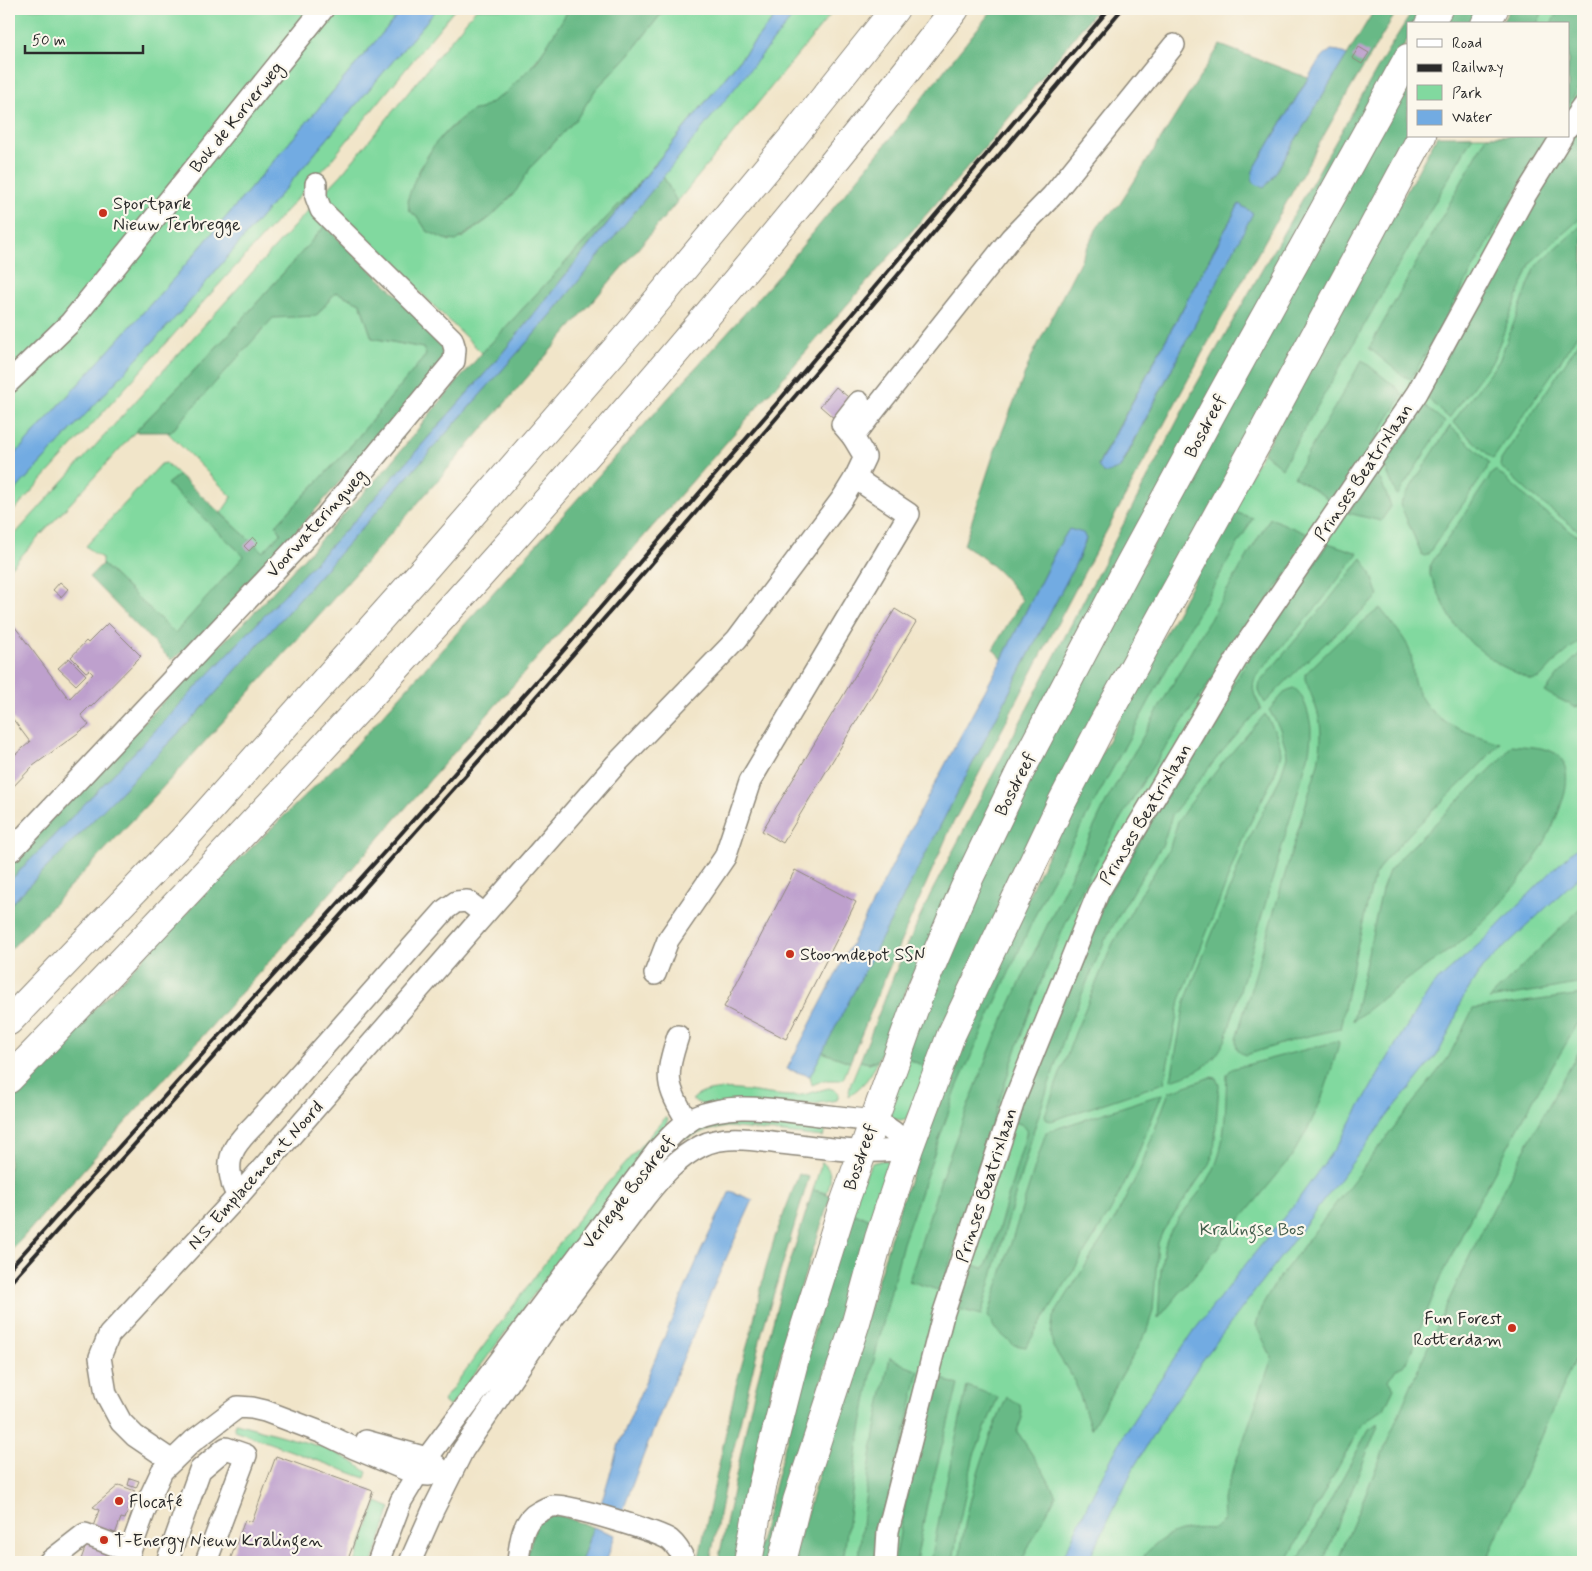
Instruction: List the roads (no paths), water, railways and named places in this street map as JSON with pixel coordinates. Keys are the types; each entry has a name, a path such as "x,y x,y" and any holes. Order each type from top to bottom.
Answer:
{"highway":[{"path":"9,1021 181,842 446,544 635,328 793,137 895,9"},
{"path":"9,1079 174,908 464,595 640,394 779,229 955,9"},
{"path":"1430,22 1438,9"},
{"path":"1486,22 1494,9"},
{"name":"Bosdreef","path":"748,1562 762,1488 794,1358 872,1121 921,990 964,889 1020,772 1216,405 1407,60"},
{"path":"782,1562 797,1501 856,1322 880,1238 909,1148 951,1035 1061,804 1103,722 1262,434 1421,138"}],"street":[{"name":"Bok de Korverweg","path":"9,382 70,323 323,9"},
{"path":"859,402 842,424 853,437 1011,238 1052,196 1174,45"},
{"path":"1570,124 1583,106"},
{"name":"Prinses Beatrixlaan","path":"886,1562 888,1531 943,1315 1014,1101 1098,893 1242,650 1417,393 1526,194 1561,138"},
{"name":"Voorwateringweg","path":"12,850 326,516 454,361 455,349 452,339 321,210 316,197 316,184"},
{"name":"N.S. Emplacement Noord","path":"172,1461 135,1436 121,1422 106,1394 100,1357 109,1335 240,1195 616,764 737,639 842,499 855,478 865,457 853,437"},
{"path":"655,974 668,940 725,856 750,781 909,514 855,478"},
{"path":"240,1195 234,1189 229,1169 230,1158 238,1141 446,909 456,902 467,901 484,914"},
{"path":"678,1036 670,1061 669,1083 676,1103 688,1122"},
{"name":"Verlegde Bosdreef","path":"378,1562 401,1501 422,1466 670,1136 688,1122 707,1113 743,1108 770,1109 872,1121 885,1124 900,1136 909,1148 890,1152 728,1139 702,1145 681,1158 660,1178 548,1325 463,1450 449,1476 410,1562"},
{"path":"49,1562 85,1534 128,1556 148,1499 162,1471 193,1441 238,1407 264,1411 323,1433 354,1448 422,1466 449,1476"},
{"path":"167,1562 200,1470 226,1448 246,1455 206,1562"},
{"path":"518,1562 522,1537 527,1524 537,1512 553,1506 578,1508 670,1540 685,1562"}],"water":[{"path":"403,9 437,9 185,307 9,497 9,461 176,276"},
{"path":"781,9 799,9 551,315 197,714 9,906 9,882 358,517 495,362"},
{"path":"1331,50 1347,55 1271,180 1264,188 1255,184 1252,180 1253,171 1316,65"},
{"path":"1239,204 1253,213 1252,215 1120,468 1103,473 1098,466"},
{"path":"1069,529 1083,533 1086,539 1079,557 810,1076 787,1069 925,802 1002,659 1058,547"},
{"path":"1583,842 1583,873 1482,968 1460,1003 1454,1022 1439,1052 1389,1114 1202,1361 1163,1419 1134,1467 1088,1562 1061,1562 1093,1493 1125,1433 1154,1388 1193,1332 1297,1201 1340,1141 1400,1037 1433,985 1487,937"},
{"path":"730,1191 753,1200 686,1351 623,1511 601,1504 619,1444 701,1251"},
{"path":"593,1527 615,1535 606,1562 581,1562"}],"railway":[{"path":"9,1269 563,651 777,403 1109,9"},
{"path":"9,1284 602,622 1122,9"}],"place":[{"name":"Sportpark Nieuw Terbregge","path":"103,213"},
{"name":"Stoomdepot SSN","path":"790,954"},
{"name":"Fun Forest Rotterdam","path":"1512,1328"},
{"name":"Flocafé","path":"119,1501"},
{"name":"T-Energy Nieuw Kralingen","path":"104,1540"}],"park label":[{"name":"Kralingse Bos","path":"1252,1229"}]}
